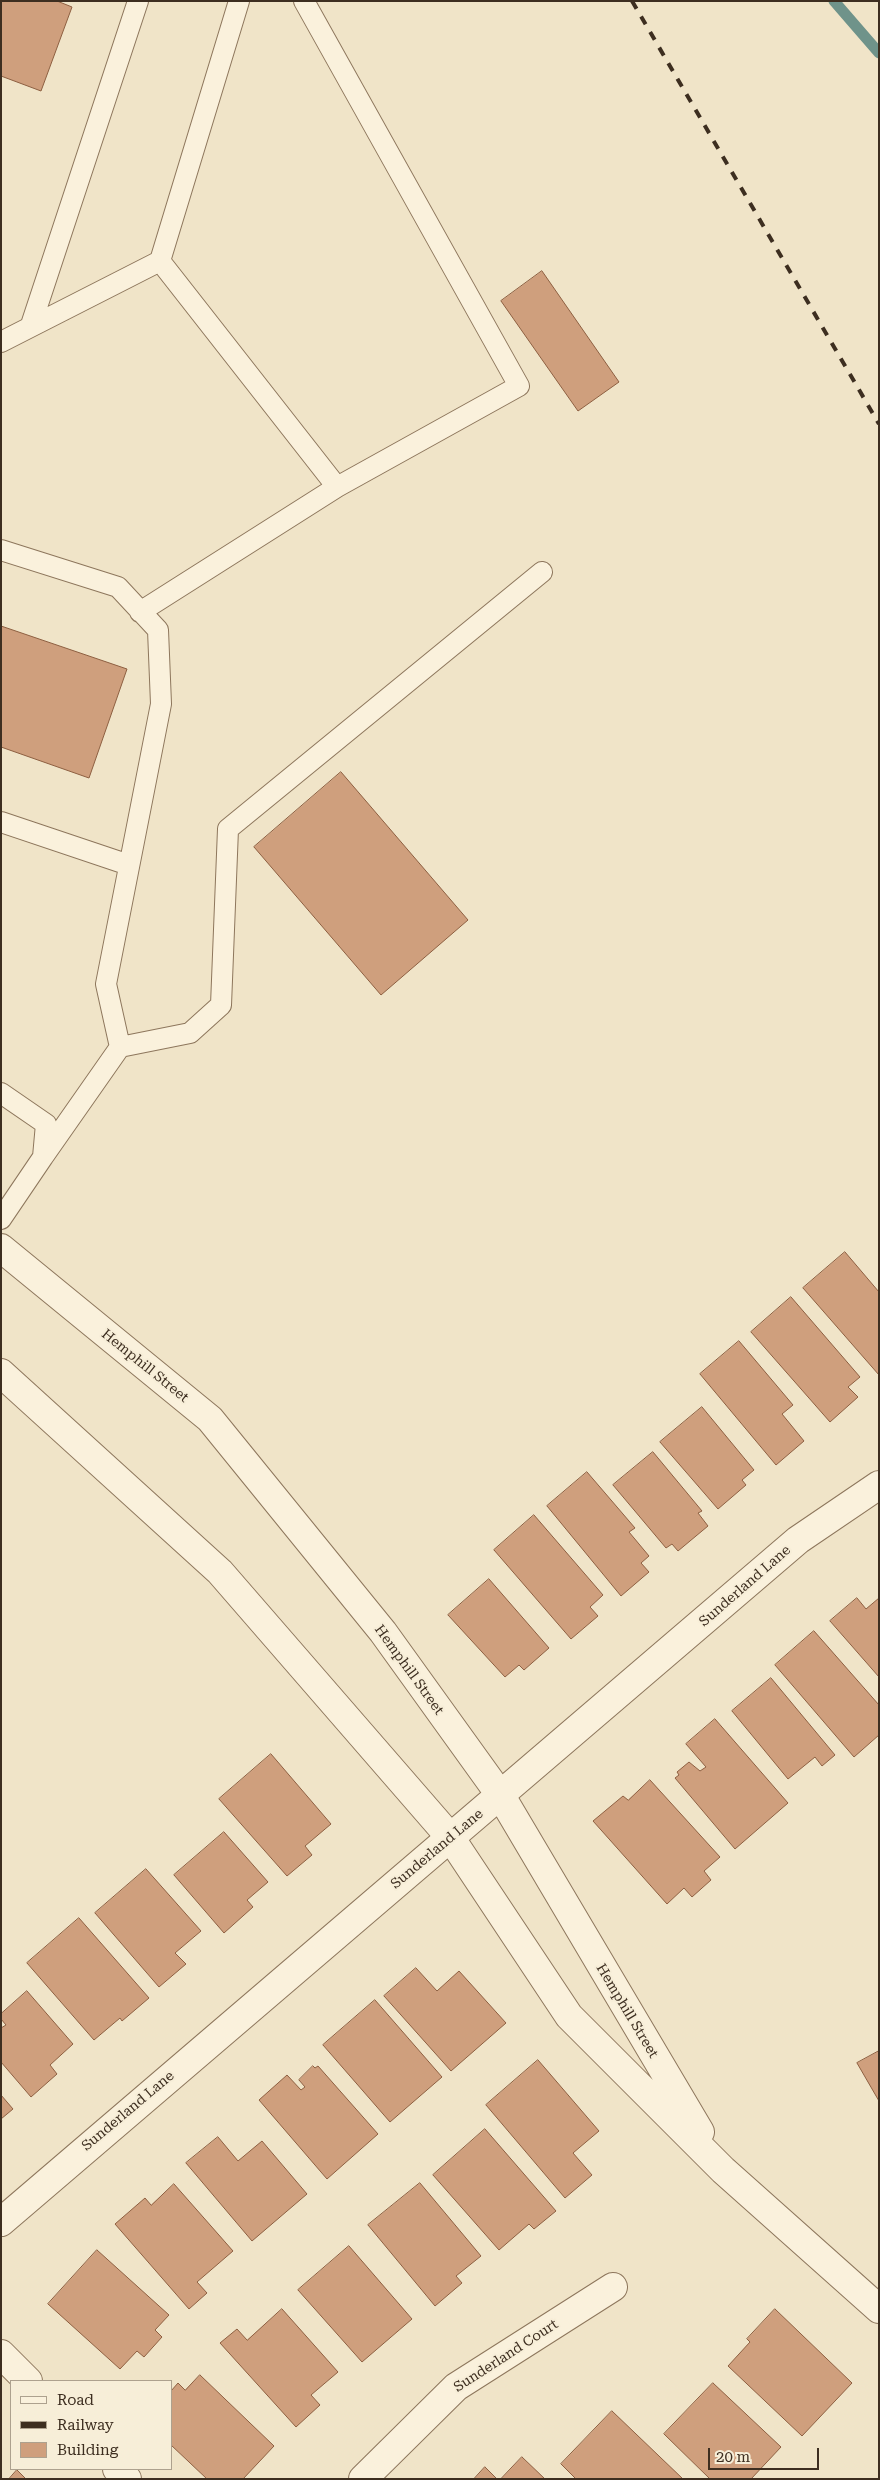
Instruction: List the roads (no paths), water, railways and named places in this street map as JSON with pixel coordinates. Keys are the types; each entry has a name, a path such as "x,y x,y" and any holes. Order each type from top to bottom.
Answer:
{"street":[{"name":"Hemphill Street","path":"1,1248 210,1419 382,1632 500,1796 633,2022 723,2170"},
{"name":"Hemphill Street","path":"1,1374 220,1572 450,1837 569,2016 723,2170 879,2309"},
{"name":"Sunderland Lane","path":"1,2222 798,1540 879,1485"},
{"name":"Sunderland Court","path":"363,2479 456,2386 614,2286"},
{"path":"1,2354 27,2380"},
{"path":"118,2470 127,2479"}],"lane":[{"path":"31,325 138,1"},
{"path":"1,342 160,260 239,1"},
{"path":"140,612 337,488 519,386 304,1"},
{"path":"160,260 337,488"},
{"path":"1,550 118,587 158,630 161,704 106,984 120,1048"},
{"path":"1,1219 120,1048 190,1032 221,1006 228,829 542,572"},
{"path":"1,822 129,865"},
{"path":"1,1093 46,1124 43,1157"}],"waterway":[{"path":"834,1 879,53"}],"railway":[{"path":"632,1 879,424"}]}
